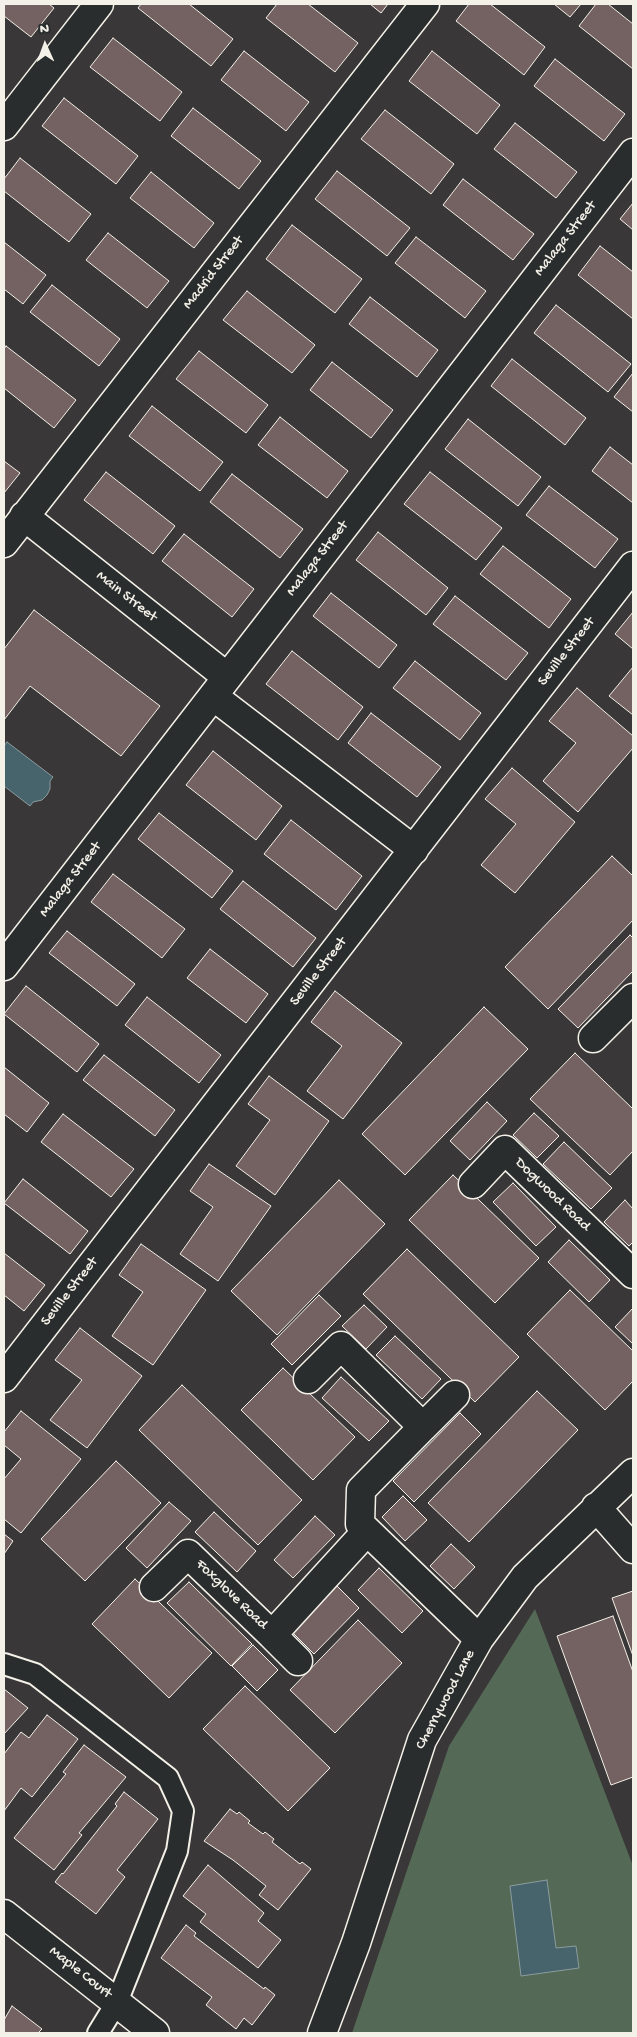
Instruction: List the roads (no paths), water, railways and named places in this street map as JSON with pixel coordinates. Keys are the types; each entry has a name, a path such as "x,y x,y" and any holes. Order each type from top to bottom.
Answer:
{"street":[{"path":"4,126 99,4"},
{"name":"Madrid Street","path":"4,541 425,4"},
{"name":"Malaga Street","path":"4,966 633,153"},
{"name":"Main Street","path":"24,516 220,686 414,850"},
{"name":"Seville Street","path":"4,1378 633,566"},
{"path":"593,1038 633,998"},
{"name":"Dogwood Road","path":"473,1184 506,1150 633,1274"},
{"path":"308,1380 341,1346 422,1427"},
{"path":"455,1395 361,1490 360,1524 478,1639"},
{"name":"Cherrywood Lane","path":"322,2033 356,1942 422,1740 478,1639 525,1577 596,1507 633,1474"},
{"path":"596,1507 633,1549"},
{"name":"Foxglove Road","path":"154,1587 188,1554 272,1635 367,1531"},
{"path":"272,1635 298,1661"},
{"name":"Maple Court","path":"4,1914 155,2033"}],"lane":[{"path":"4,1664 35,1674 168,1778 183,1811 177,1851 117,2002 98,2033"}],"water":[{"path":"7,742 53,777 50,781 50,789 47,795 42,800 33,802 30,806 4,786 4,746"},
{"path":"547,1880 556,1948 576,1946 579,1968 521,1976 510,1886"}]}
